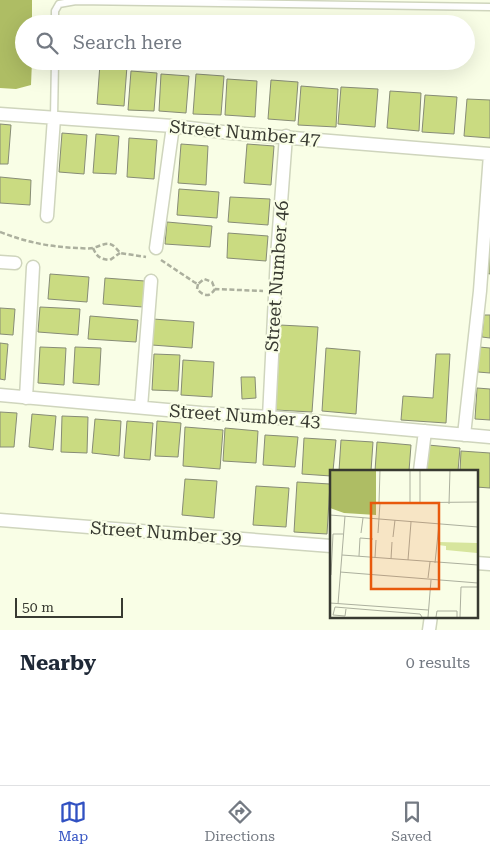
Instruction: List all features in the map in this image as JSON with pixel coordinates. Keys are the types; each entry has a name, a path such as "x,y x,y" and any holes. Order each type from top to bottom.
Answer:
{"street":[{"name":"Street Number 47","path":"0,114 173,126 231,133 490,154"},
{"path":"47,216 54,118"},
{"path":"156,248 173,126"},
{"name":"Street Number 46","path":"269,417 275,292 286,136"},
{"path":"464,435 480,291 490,154"},
{"path":"0,262 15,263"},
{"path":"26,398 33,267"},
{"path":"141,407 151,281"},
{"name":"Street Number 43","path":"0,395 490,437"},
{"path":"420,470 425,431"},
{"name":"Street Number 39","path":"0,520 330,546"}],"lane":[{"path":"56,15 59,2 76,1 353,2 490,6"},
{"path":"54,118 55,70"}],"path":[{"path":"0,232 24,241 55,247 92,248 99,244 109,244 116,247 120,253"},
{"path":"92,248 100,259 110,260 120,253 162,260 198,284"},
{"path":"198,284 204,280 212,282 215,288"},
{"path":"198,284 197,289 206,296 212,294 215,288"},
{"path":"215,288 275,292"}],"shaded area":[{"path":"0,0 32,0 32,15 15,15 15,70 32,70 31,85 16,89 0,88"}],"building":[{"path":"100,70 127,70 124,106 97,104"},
{"path":"131,71 157,73 154,111 128,110"},
{"path":"161,74 189,76 186,113 159,111"},
{"path":"196,74 224,76 221,115 193,114"},
{"path":"227,79 257,81 255,117 225,115"},
{"path":"271,80 298,82 295,121 268,119"},
{"path":"301,86 338,89 336,127 298,125"},
{"path":"341,87 378,89 375,127 338,124"},
{"path":"390,91 421,93 419,131 387,128"},
{"path":"425,95 457,97 454,134 422,132"},
{"path":"467,99 490,100 490,138 464,136"},
{"path":"0,124 11,125 8,164 0,164"},
{"path":"62,133 87,135 84,174 59,172"},
{"path":"96,134 119,136 116,174 93,173"},
{"path":"129,138 157,140 154,179 127,177"},
{"path":"181,144 208,146 206,185 178,183"},
{"path":"247,144 274,146 271,185 244,183"},
{"path":"0,177 31,180 30,205 0,203"},
{"path":"179,189 219,192 217,218 177,215"},
{"path":"230,197 270,199 268,225 228,222"},
{"path":"167,222 212,226 210,247 165,244"},
{"path":"228,233 268,236 266,261 227,258"},
{"path":"488,248 490,248 490,274 486,273"},
{"path":"50,274 89,277 87,302 48,299"},
{"path":"105,278 145,281 143,307 103,304"},
{"path":"40,307 80,309 78,335 38,332"},
{"path":"0,308 15,309 13,335 0,334"},
{"path":"484,315 490,315 490,338 482,337"},
{"path":"90,316 138,320 136,342 88,339"},
{"path":"153,319 194,322 192,348 152,345"},
{"path":"280,325 318,327 312,412 275,410"},
{"path":"0,343 8,344 5,380 0,379"},
{"path":"40,347 66,348 64,385 38,383"},
{"path":"75,347 101,348 99,385 73,383"},
{"path":"479,347 490,348 490,373 478,372"},
{"path":"326,348 360,351 356,414 322,411"},
{"path":"154,354 180,355 178,391 152,390"},
{"path":"436,354 450,354 446,423 401,420 403,396 433,398"},
{"path":"183,360 214,362 212,397 181,395"},
{"path":"241,377 255,377 256,398 242,399"},
{"path":"477,388 490,389 490,420 475,419"},
{"path":"0,412 17,413 14,447 0,447"},
{"path":"32,414 56,416 53,450 29,447"},
{"path":"62,416 88,417 87,453 61,452"},
{"path":"95,419 121,421 119,456 92,453"},
{"path":"127,421 153,423 150,460 124,458"},
{"path":"157,421 181,423 178,457 155,456"},
{"path":"185,427 223,430 220,469 183,466"},
{"path":"225,428 258,431 256,463 223,461"},
{"path":"265,435 298,437 295,467 263,465"},
{"path":"304,438 336,440 333,470 330,470 330,476 302,474"},
{"path":"341,440 373,442 371,470 339,470"},
{"path":"377,442 411,445 409,470 375,470"},
{"path":"428,445 460,448 458,470 426,470"},
{"path":"461,451 490,453 490,488 478,487 478,470 460,470"},
{"path":"185,479 217,481 214,518 182,515"},
{"path":"297,482 330,484 327,534 294,532"},
{"path":"256,486 289,488 286,527 253,525"}]}
